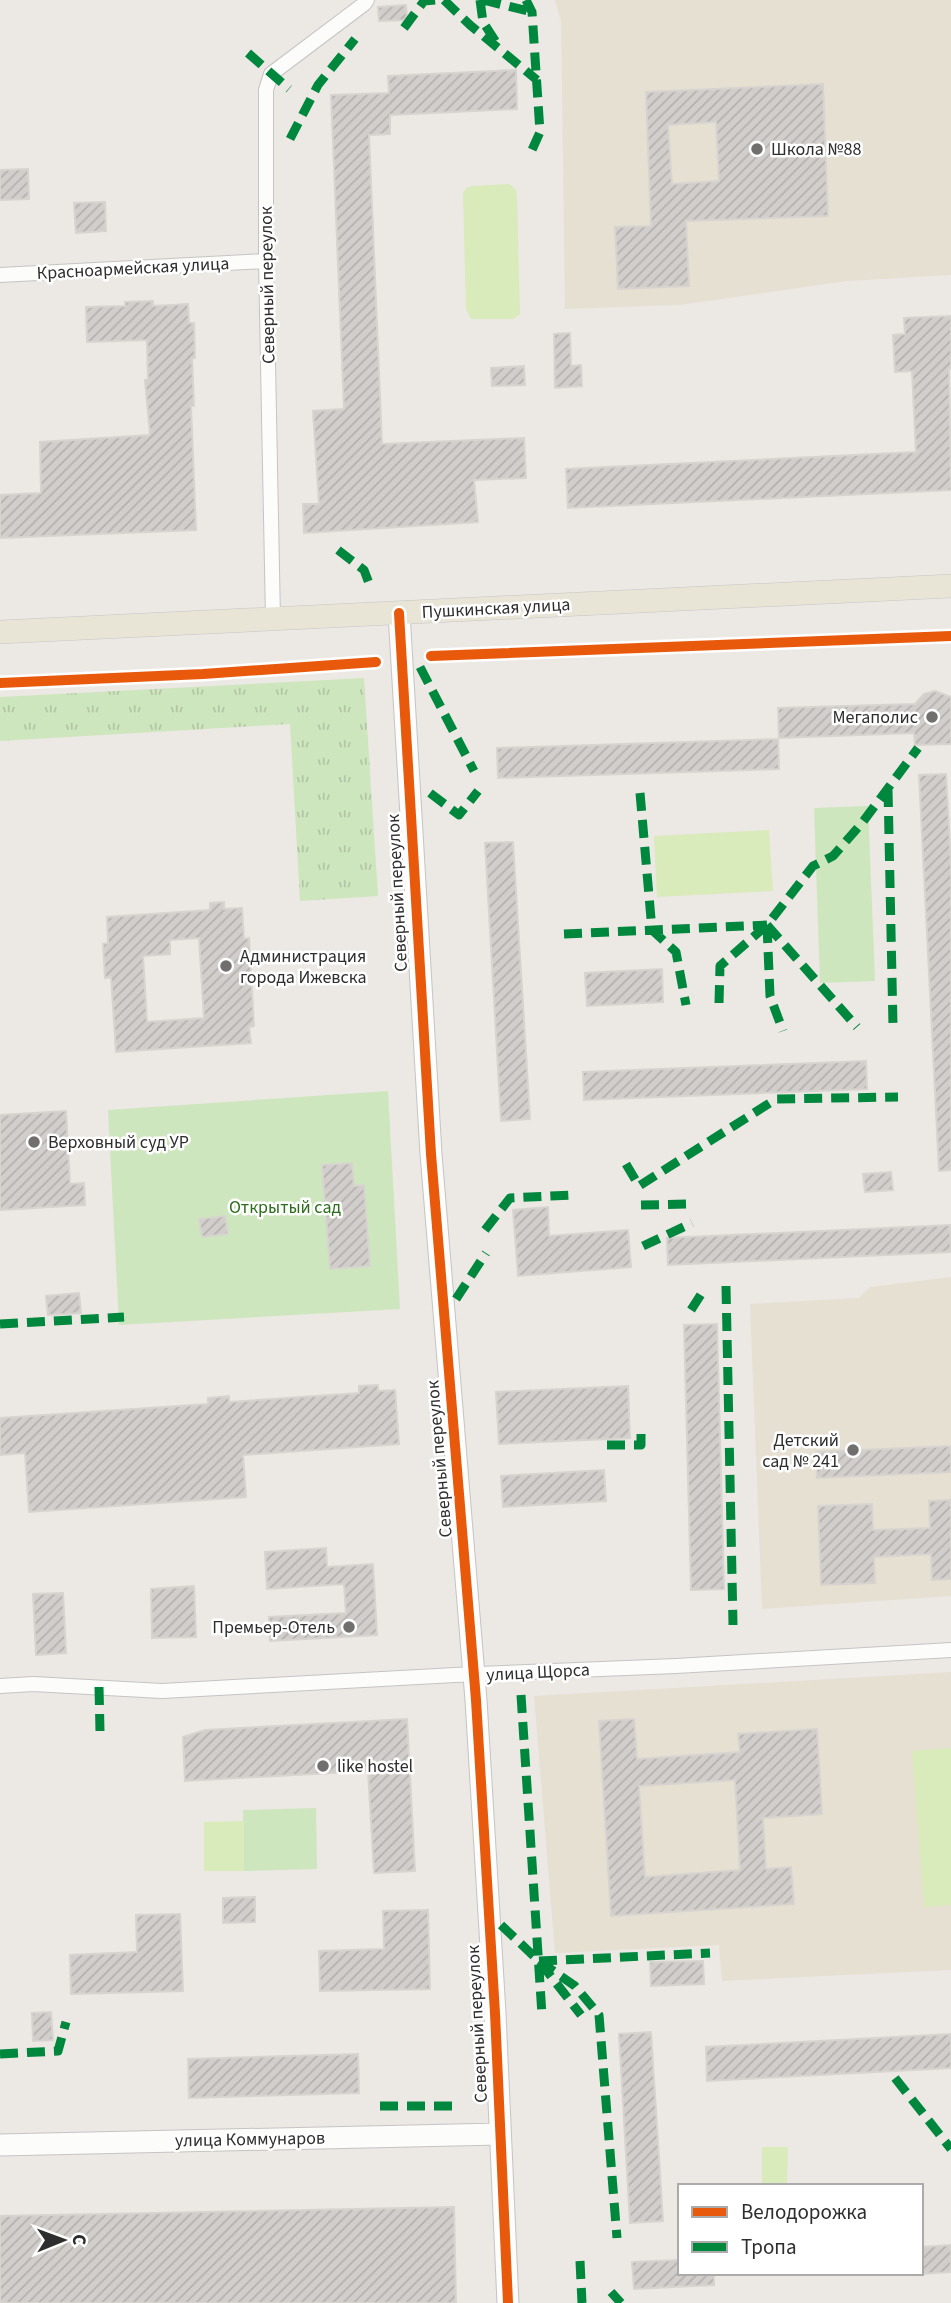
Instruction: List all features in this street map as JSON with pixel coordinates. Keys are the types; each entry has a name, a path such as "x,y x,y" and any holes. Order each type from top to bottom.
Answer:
{"main road":[{"name":"Пушкинская улица","path":"0,632 951,586"}],"street":[{"name":"Северный переулок","path":"273,619 266,261 266,90 271,74 365,5 367,0"},
{"name":"Красноармейская улица","path":"0,275 266,261"},
{"name":"Северный переулок","path":"399,613 431,1154 474,1675 508,2303"},
{"name":"улица Щорса","path":"0,1686 33,1684 162,1691 951,1650"},
{"name":"улица Коммунаров","path":"0,2145 500,2134"}],"shaded area":[{"name":"Школа №88","path":"555,0 951,0 951,275 847,281 680,305 565,309 561,22"},
{"name":"Детский сад № 241","path":"951,1277 951,1596 762,1609 750,1304 859,1298 870,1287"},
{"path":"951,1672 951,1970 722,1981 719,1945 555,1953 534,1696"}],"green space":[{"path":"509,184 516,190 517,196 520,314 513,319 471,319 466,309 463,193 466,188 472,186"},
{"path":"364,678 378,896 300,901 290,724 0,741 0,697"},
{"path":"868,806 875,981 820,983 814,808"},
{"path":"769,830 773,891 657,897 654,836"},
{"name":"Открытый сад","path":"388,1091 400,1309 119,1325 108,1110"},
{"path":"951,1748 951,1905 924,1907 912,1751"},
{"path":"316,1808 317,1869 244,1871 243,1810"},
{"path":"244,1821 244,1871 204,1871 204,1822"},
{"path":"762,2147 788,2147 787,2184 762,2184"}],"building":[{"path":"406,5 407,20 379,21 378,7"},
{"path":"516,70 517,109 390,115 390,134 369,135 382,444 524,438 526,478 474,480 478,522 304,533 303,504 319,504 313,411 344,409 331,95 389,93 388,76"},
{"path":"823,84 828,216 686,221 689,286 618,289 615,227 651,226 646,92","holes":["716,122 719,181 672,184 668,125"]},
{"path":"28,169 29,199 0,200 0,170"},
{"path":"105,202 106,231 76,233 74,203"},
{"path":"153,301 153,306 188,304 189,323 194,323 194,406 191,406 196,530 0,538 0,495 41,493 40,442 150,435 145,380 148,380 147,340 87,342 86,307 125,306 125,302"},
{"path":"951,316 951,490 568,508 566,469 916,452 912,371 895,372 893,335 905,334 904,318"},
{"path":"570,333 571,366 581,365 582,386 555,388 554,334"},
{"path":"524,366 525,385 492,386 491,368"},
{"path":"935,691 951,697 951,744 915,745 914,733 779,738 778,708 915,704 924,694"},
{"path":"778,739 779,769 498,778 497,748"},
{"path":"946,774 951,864 951,1170 939,1171 919,775"},
{"path":"513,842 530,1119 501,1121 485,843"},
{"name":"Администрация города Ижевска","path":"224,902 224,909 242,908 244,939 249,938 254,1026 249,1027 251,1043 116,1052 111,977 105,978 103,944 108,943 107,917 210,910 210,903","holes":["199,938 204,1018 147,1022 143,956 170,954 170,940"]},
{"path":"662,969 663,1002 587,1006 585,973"},
{"path":"866,1061 867,1089 584,1100 583,1072"},
{"name":"Верховный суд УР","path":"66,1111 70,1184 84,1183 85,1205 0,1210 0,1115"},
{"path":"352,1163 354,1186 364,1185 370,1266 330,1269 322,1165"},
{"path":"891,1172 893,1190 865,1192 863,1174"},
{"path":"548,1207 549,1236 628,1230 631,1267 518,1276 513,1210"},
{"path":"225,1216 228,1234 202,1237 199,1219"},
{"path":"950,1225 951,1252 668,1265 667,1238"},
{"path":"79,1293 81,1313 48,1315 46,1296"},
{"path":"717,1324 724,1589 691,1590 684,1325"},
{"path":"378,1385 378,1391 395,1390 399,1444 243,1455 246,1497 29,1512 25,1453 0,1455 0,1418 208,1404 208,1398 229,1396 229,1402 359,1393 359,1386"},
{"path":"628,1386 630,1438 499,1444 496,1392"},
{"path":"951,1446 951,1472 817,1478 816,1452"},
{"path":"604,1470 606,1501 503,1507 501,1476"},
{"path":"951,1500 951,1579 932,1580 931,1554 874,1557 875,1583 821,1585 818,1506 872,1504 873,1530 930,1528 929,1501"},
{"path":"326,1548 327,1567 373,1564 377,1635 270,1641 269,1617 346,1613 344,1584 267,1589 265,1552"},
{"path":"194,1586 196,1637 152,1638 151,1589"},
{"path":"63,1593 66,1653 36,1655 33,1594"},
{"path":"407,1719 415,1871 374,1873 368,1771 185,1781 183,1737 205,1730"},
{"path":"634,1719 637,1759 740,1752 738,1734 817,1729 822,1814 763,1818 766,1869 791,1867 794,1904 611,1916 599,1721","holes":["735,1780 740,1870 645,1877 639,1786"]},
{"path":"255,1897 255,1922 223,1923 223,1898"},
{"path":"428,1910 430,1989 320,1991 319,1951 384,1949 383,1911"},
{"path":"180,1914 183,1991 71,1994 70,1955 137,1952 136,1915"},
{"path":"703,1961 704,1984 651,1986 650,1962"},
{"path":"51,2012 53,2040 33,2041 32,2013"},
{"path":"651,2032 663,2221 630,2223 619,2034"},
{"path":"951,2034 951,2068 707,2081 706,2047"},
{"path":"358,2054 359,2093 189,2098 188,2059"},
{"path":"454,2207 456,2303 0,2303 0,2216"},
{"path":"951,2245 951,2272 923,2274 923,2247"},
{"path":"678,2260 678,2275 714,2275 714,2285 634,2289 632,2262"}],"marked path":[{"path":"404,28 424,1 435,0"},
{"path":"444,0 537,80"},
{"path":"480,0 483,22 496,42"},
{"path":"483,0 532,12"},
{"path":"526,0 532,12 540,132 532,150"},
{"path":"290,139 318,85 355,39"},
{"path":"248,53 289,89"},
{"path":"338,550 364,570 370,586"},
{"path":"420,667 474,771"},
{"path":"719,1003 720,966 767,925 813,866 833,856 862,823 918,748"},
{"path":"888,789 893,1026"},
{"path":"430,793 459,815 478,791"},
{"path":"640,793 652,930 676,952 686,1005"},
{"path":"767,925 857,1027"},
{"path":"767,925 770,996 783,1031"},
{"path":"564,934 767,925"},
{"path":"626,1164 639,1186 776,1099 898,1097"},
{"path":"485,1230 510,1198 571,1195"},
{"path":"641,1205 691,1204"},
{"path":"643,1246 692,1223"},
{"path":"456,1299 486,1253"},
{"path":"726,1286 733,1625"},
{"path":"691,1310 705,1288"},
{"path":"0,1324 124,1317"},
{"path":"607,1445 641,1445 641,1432"},
{"path":"99,1687 100,1731"},
{"path":"521,1695 542,2015"},
{"path":"501,1925 539,1961 581,2015"},
{"path":"539,1961 710,1953"},
{"path":"539,1961 575,1986 599,2015 617,2238"},
{"path":"0,2054 58,2051 66,2022"},
{"path":"895,2078 951,2149"},
{"path":"380,2106 459,2106"},
{"path":"580,2261 582,2303"},
{"path":"611,2292 621,2303"}],"cycle path":[{"path":"399,613 431,1154 476,1700 495,2013 508,2303"},
{"path":"431,656 951,636"},
{"path":"0,683 203,674 376,662"}],"place":[{"name":"Школа №88","path":"757,149"},
{"name":"Мегаполис","path":"932,717"},
{"name":"Администрация города Ижевска","path":"226,966"},
{"name":"Верховный суд УР","path":"34,1142"},
{"name":"Детский сад № 241","path":"853,1450"},
{"name":"Премьер-Отель","path":"349,1627"},
{"name":"like hostel","path":"323,1766"}]}
